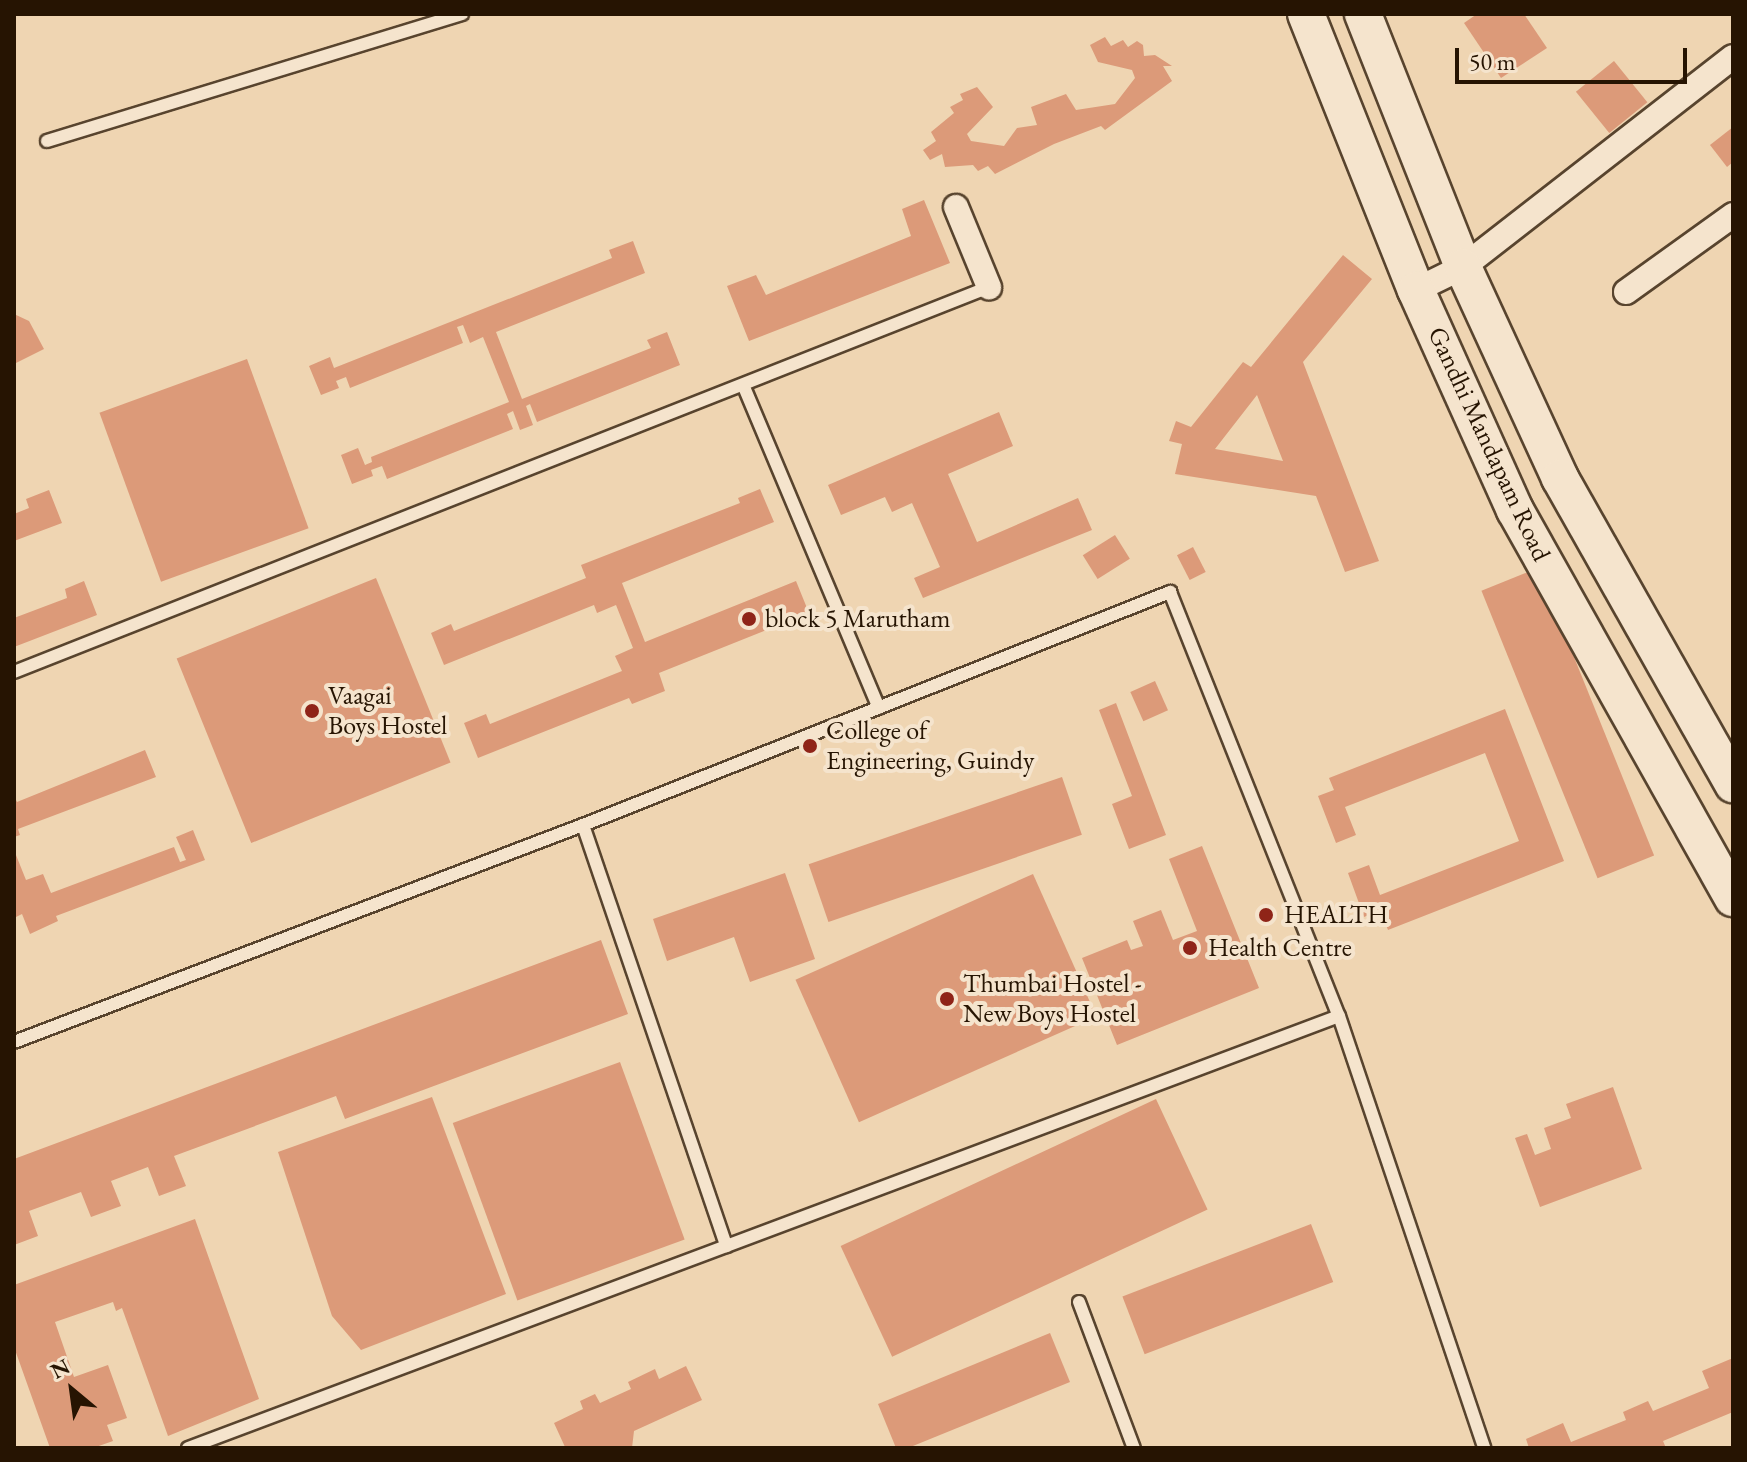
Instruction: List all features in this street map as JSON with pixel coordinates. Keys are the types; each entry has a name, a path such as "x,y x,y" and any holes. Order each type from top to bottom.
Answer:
{"main road":[{"name":"Gandhi Mandapam Road","path":"1306,14 1416,290 1515,510 1733,898"},
{"name":"Gandhi Mandapam Road","path":"1363,14 1463,267 1560,478 1733,784"}],"street":[{"path":"1416,290 1463,267 1733,57"},
{"path":"956,207 989,287"},
{"path":"1626,292 1733,215"}],"lane":[{"path":"47,141 462,14"},
{"path":"14,672 744,387 989,287"},
{"path":"744,387 879,708"},
{"path":"14,1042 583,825 1170,592 1339,1016 1484,1448"},
{"path":"583,825 726,1246"},
{"path":"188,1448 1339,1016"},
{"path":"1079,1302 1134,1448"}],"building":[{"path":"1477,14 1524,14 1547,48 1501,78 1464,23"},
{"path":"1105,37 1111,46 1123,40 1128,47 1137,41 1143,45 1144,56 1155,55 1172,66 1163,66 1172,81 1105,130 1101,126 1054,144 995,174 988,166 978,171 973,165 945,167 942,154 930,160 923,150 936,141 931,132 954,113 950,107 963,100 960,94 977,87 993,107 967,134 971,141 1004,146 1017,128 1037,125 1031,107 1066,94 1076,110 1115,104 1135,78 1132,70 1098,62 1090,45"},
{"path":"1614,61 1647,102 1609,133 1576,92"},
{"path":"1733,127 1733,162 1727,167 1710,145"},
{"path":"924,200 950,263 749,341 727,286 756,275 766,295 911,236 902,209"},
{"path":"633,241 645,273 496,332 522,399 651,348 647,340 667,332 680,365 537,422 530,404 526,406 533,425 520,430 513,411 507,414 513,429 387,479 382,466 371,470 373,476 352,484 341,455 358,448 365,465 372,462 371,457 509,402 483,337 470,343 463,325 457,327 463,343 350,388 346,377 336,381 339,388 321,395 309,366 330,357 334,368 612,258 609,250"},
{"path":"1343,255 1372,279 1303,362 1379,561 1345,572 1316,496 1175,474 1182,444 1169,441 1176,421 1191,427 1243,362 1251,367","holes":["1257,395 1283,461 1215,449"]},
{"path":"14,314 29,321 44,349 14,364"},
{"path":"247,359 309,528 161,582 99,413"},
{"path":"999,412 1013,446 948,474 977,542 1078,498 1092,530 923,598 914,578 940,567 912,503 892,512 885,497 841,515 828,485"},
{"name":"block 5 Marutham","path":"760,489 774,522 622,583 645,642 796,581 809,613 659,673 665,691 632,704 629,698 478,758 464,723 486,714 490,724 622,671 615,656 633,648 616,605 597,613 594,605 444,665 431,633 451,624 454,631 586,578 581,565 740,503 738,498"},
{"path":"49,490 62,523 14,541 14,514 29,508 26,499"},
{"path":"1115,535 1130,559 1098,579 1083,555"},
{"path":"1193,547 1206,572 1190,580 1177,555"},
{"path":"1538,568 1654,855 1598,878 1481,591"},
{"name":"Vaagai Boys Hostel","path":"376,578 451,763 251,843 177,659"},
{"path":"84,581 97,615 14,647 14,618 67,598 65,589"},
{"path":"1155,681 1168,710 1143,721 1130,692"},
{"path":"1116,703 1166,835 1129,849 1112,804 1132,796 1099,710"},
{"path":"1505,709 1564,861 1388,930 1380,910 1364,917 1348,873 1369,865 1380,895 1519,841 1485,753 1345,807 1356,835 1336,843 1318,796 1334,790 1329,778"},
{"path":"145,750 156,777 18,829 20,835 14,837 14,796 17,802"},
{"path":"1062,777 1082,835 828,922 809,864"},
{"path":"193,830 205,860 56,916 58,921 30,934 22,914 14,918 14,850 26,880 43,874 51,893 174,847 180,862 186,860 176,837"},
{"name":"Health Centre","path":"1202,846 1259,988 1117,1045 1082,958 1127,940 1131,950 1143,946 1133,921 1161,910 1173,940 1197,931 1169,859"},
{"path":"785,873 815,959 750,982 734,937 667,961 653,919"},
{"name":"Thumbai Hostel - New Boys Hostel","path":"1033,874 1096,1017 859,1122 795,980"},
{"path":"601,940 628,1014 345,1119 336,1096 174,1156 186,1186 159,1196 148,1167 111,1181 121,1206 91,1217 81,1192 29,1211 38,1236 14,1245 14,1159"},
{"path":"620,1062 685,1240 517,1300 453,1123"},
{"path":"1613,1087 1642,1169 1540,1207 1515,1138 1527,1134 1535,1155 1551,1149 1544,1128 1571,1118 1566,1104"},
{"path":"432,1097 506,1294 361,1350 332,1316 278,1152"},
{"path":"1156,1099 1208,1210 892,1357 841,1246"},
{"path":"195,1219 259,1399 168,1436 122,1308 116,1311 113,1302 55,1322 74,1377 108,1365 127,1418 107,1425 113,1441 93,1448 50,1448 14,1347 14,1285"},
{"path":"1311,1224 1333,1282 1145,1354 1122,1296"},
{"path":"1050,1333 1070,1382 908,1448 896,1448 878,1404"},
{"path":"1733,1358 1733,1412 1663,1441 1666,1448 1529,1448 1526,1439 1563,1423 1571,1442 1626,1420 1623,1412 1648,1401 1653,1411 1709,1388 1702,1371"},
{"path":"686,1366 702,1400 634,1431 632,1448 565,1447 554,1423 583,1409 580,1401 595,1394 600,1403 631,1389 628,1382 655,1369 659,1379"}],"place":[{"name":"block 5 Marutham","path":"749,619"},
{"name":"Vaagai Boys Hostel","path":"312,711"},
{"name":"College of Engineering, Guindy","path":"810,746"},
{"name":"HEALTH","path":"1266,915"},
{"name":"Health Centre","path":"1190,948"},
{"name":"Thumbai Hostel - New Boys Hostel","path":"947,999"}]}
